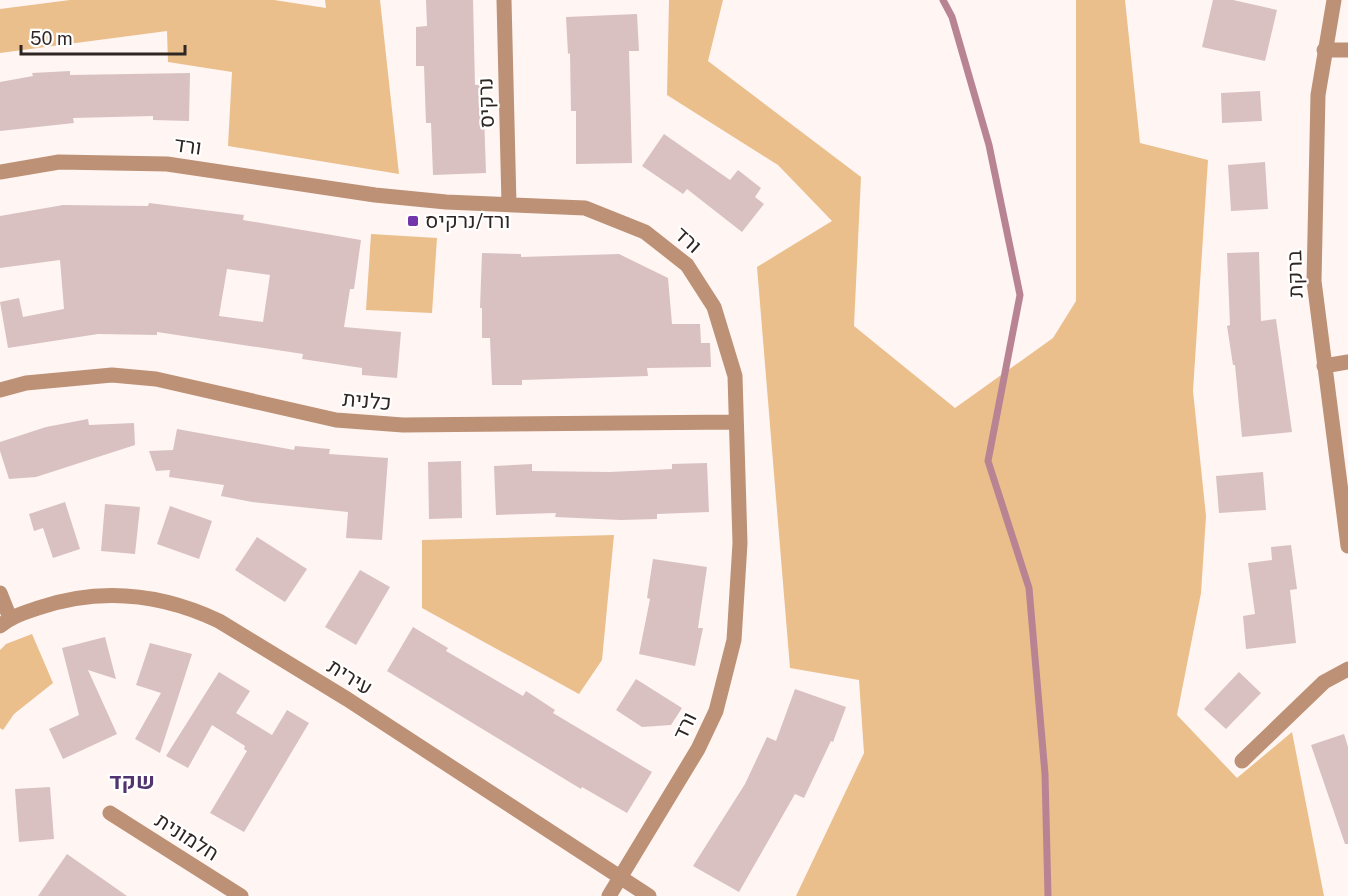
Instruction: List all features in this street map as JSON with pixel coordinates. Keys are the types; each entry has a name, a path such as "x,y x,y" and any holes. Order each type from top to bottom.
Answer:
{"street":[{"name":"נרקיס","path":"504,0 509,204"},
{"name":"ברקת","path":"1334,0 1318,95 1314,281 1348,546"},
{"path":"1324,50 1348,50"},
{"name":"ורד","path":"0,172 59,162 167,164 375,195 585,208 645,232 687,265 714,307 725,336 735,376 739,592 734,640 716,711 698,748 609,896"},
{"path":"1324,366 1348,362"},
{"name":"כלנית","path":"0,390 26,383 112,375 156,379 336,420 403,425 736,422"},
{"path":"0,593 5,622"},
{"name":"עירית","path":"5,622 71,598 115,594 155,598 197,610 347,699 649,896"},
{"path":"1242,761 1324,682 1348,669"},
{"name":"חלמונית","path":"110,813 222,891 241,896"}],"shaded area":[{"path":"70,0 274,0 326,8 325,0 380,0 399,174 228,146 232,72 168,62 167,31 0,53 0,9"},
{"path":"669,0 723,0 708,61 861,177 854,326 955,408 1053,338 1076,301 1076,0 1125,0 1140,143 1208,160 1193,391 1206,516 1201,593 1177,715 1237,778 1292,732 1324,896 796,896 864,753 859,680 790,668 757,267 832,221 778,165 667,95"},
{"path":"371,234 437,238 432,313 366,310"},
{"path":"614,535 602,660 579,694 422,608 422,540"},
{"path":"32,634 53,683 14,714 3,730 0,728 0,650 6,644"}],"building":[{"path":"426,0 473,0 475,85 483,84 486,173 433,175 431,123 426,123 424,66 416,66 416,27 427,26"},
{"path":"1213,0 1233,0 1277,10 1265,61 1202,47"},
{"path":"637,14 639,51 629,51 632,163 576,164 576,111 571,111 570,53 568,54 566,17"},
{"path":"70,71 70,75 190,73 189,121 153,120 153,116 73,118 74,123 0,131 0,82 33,76 32,73"},
{"path":"1260,91 1262,121 1222,123 1221,93"},
{"path":"664,134 730,180 738,170 761,188 755,197 764,204 742,232 687,189 683,194 642,166"},
{"path":"1265,162 1268,209 1231,211 1228,165"},
{"path":"149,203 244,215 243,220 361,240 354,289 350,289 344,327 401,332 397,378 362,375 362,368 302,359 303,354 157,332 157,335 98,334 8,348 0,302 19,298 23,317 64,309 60,260 0,268 0,216 63,205 148,206","holes":["227,269 270,275 263,322 219,316"]},
{"path":"1259,252 1261,321 1276,319 1292,432 1242,437 1235,365 1233,365 1227,326 1230,325 1227,253"},
{"path":"482,253 521,254 521,257 619,254 668,278 672,324 700,324 701,343 710,343 711,367 647,368 648,376 522,380 522,385 492,385 490,338 482,338 482,308 480,308"},
{"path":"88,419 89,425 134,423 135,445 36,477 9,479 0,451 0,442 46,427"},
{"path":"177,429 294,450 295,446 330,449 329,454 388,458 382,540 346,538 348,512 252,502 221,496 224,485 169,477 170,470 156,471 149,451 173,450"},
{"path":"461,461 462,518 429,519 428,462"},
{"path":"707,463 709,512 657,514 657,519 621,520 555,517 556,513 496,515 494,466 532,464 532,471 610,472 672,469 672,464"},
{"path":"1263,472 1266,510 1219,513 1216,476"},
{"path":"65,502 80,549 53,558 43,528 34,531 29,514"},
{"path":"105,504 140,507 135,554 101,551"},
{"path":"170,506 212,521 199,559 157,544"},
{"path":"257,537 307,569 285,602 235,570"},
{"path":"1291,545 1297,589 1290,590 1296,643 1246,649 1243,616 1255,614 1248,563 1272,560 1271,547"},
{"path":"653,559 707,567 698,628 703,628 695,666 639,654 650,599 647,598"},
{"path":"360,570 390,587 356,645 325,627"},
{"path":"413,627 448,648 446,651 523,696 526,691 555,710 553,713 652,772 627,813 582,787 581,789 387,671"},
{"path":"105,637 116,679 88,670 117,734 63,759 49,729 79,715 62,648"},
{"path":"150,643 192,654 160,753 135,739 161,693 136,685"},
{"path":"219,672 250,691 236,713 272,735 287,710 309,723 244,832 210,813 247,751 244,749 245,746 212,725 188,768 166,756"},
{"path":"1239,672 1261,693 1226,729 1204,709"},
{"path":"636,679 682,708 671,725 642,727 616,710"},
{"path":"795,689 846,707 833,742 831,741 804,798 795,794 739,892 693,866 745,784 767,737 776,741"},
{"path":"1344,734 1348,747 1348,844 1345,844 1311,745"},
{"path":"50,787 54,839 19,842 15,789"},
{"path":"67,854 127,896 38,896"}],"waterway":[{"path":"943,0 952,17 989,145 1020,295 988,461 1029,588 1045,774 1048,896"}],"place":[{"name":"ורד/נרקיס","path":"413,221"}],"district":[{"name":"שקד","path":"132,781"}]}
